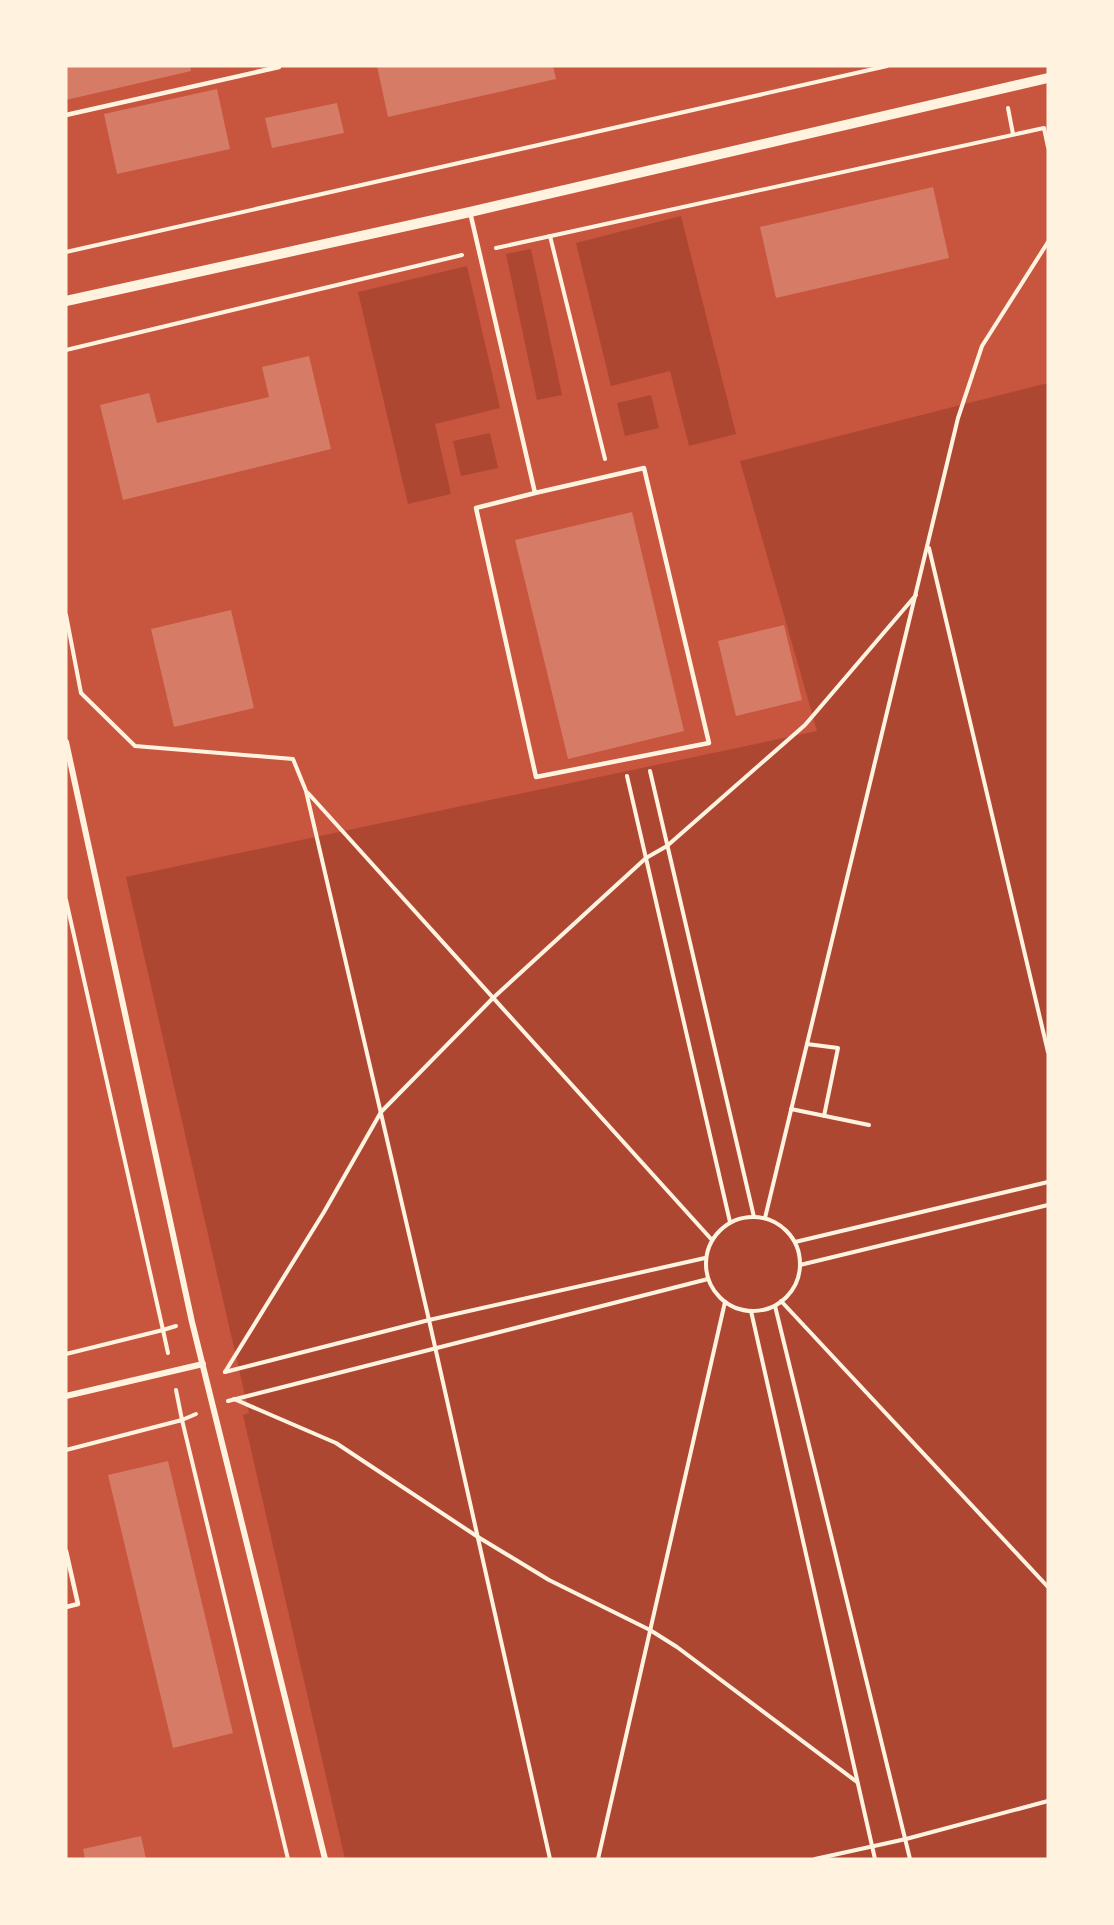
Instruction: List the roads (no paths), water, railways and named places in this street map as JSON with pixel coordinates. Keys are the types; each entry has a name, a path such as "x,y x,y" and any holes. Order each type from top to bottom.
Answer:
{"street":[{"path":"66,301 470,212 1048,78"},
{"path":"66,742 203,1364 325,1859"},
{"path":"66,1396 203,1364"}],"lane":[{"path":"66,115 279,67"},
{"path":"470,212 535,493"},
{"path":"644,468 709,743 536,777 476,508 535,493 644,468"},
{"path":"66,1551 78,1604 66,1607"}]}
